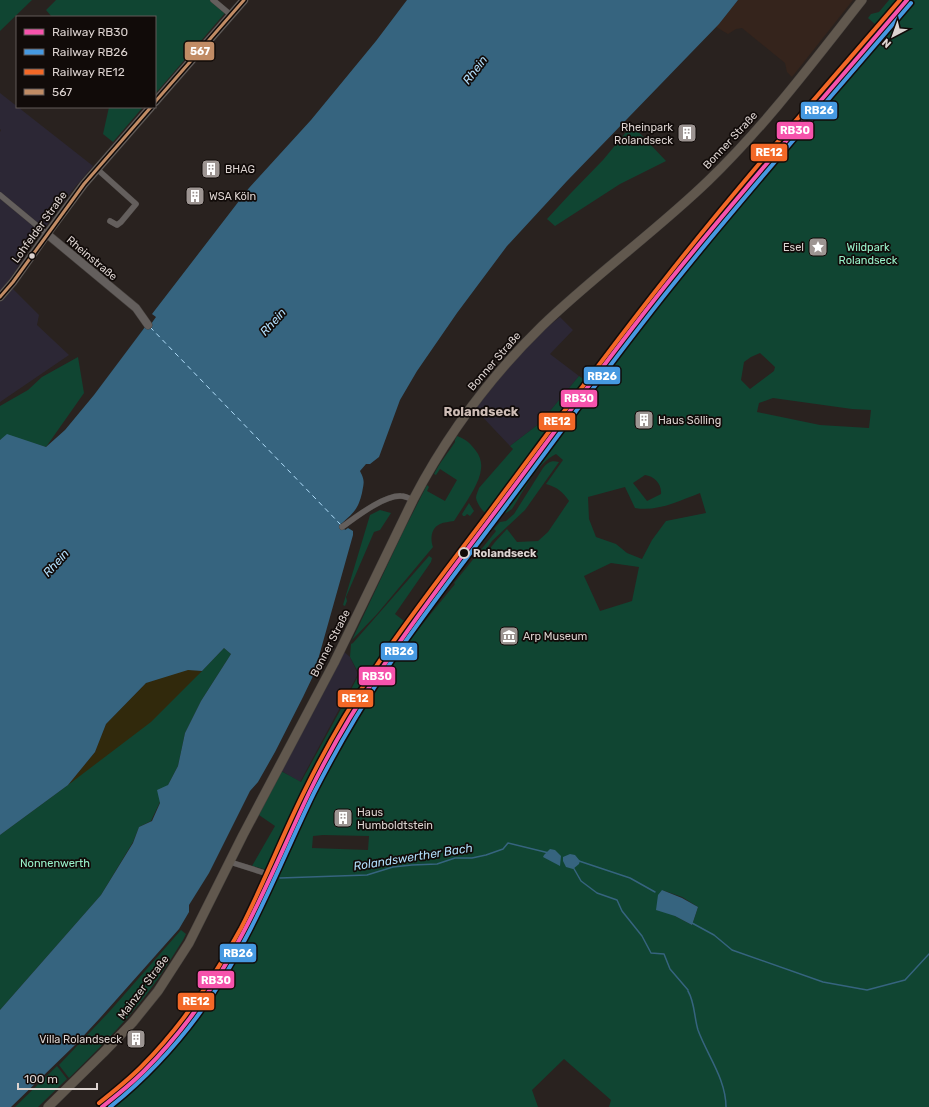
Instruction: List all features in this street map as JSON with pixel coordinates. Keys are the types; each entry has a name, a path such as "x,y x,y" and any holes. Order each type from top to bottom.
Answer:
{"main road":[{"name":"Bonner Straße","path":"230,862 342,648 412,500 430,467 456,428 490,382 510,359 543,326 565,305 669,216 722,167 763,123 862,0"},
{"name":"Mainzer Straße","path":"48,1107 119,1037 158,991 189,942 230,862"}],"street":[{"path":"213,0 230,15"},
{"path":"156,101 244,0"},
{"name":"Lohfelder Straße","path":"0,297 13,282 47,234 97,169 150,108"},
{"path":"97,169 136,204 117,225 110,221"},
{"name":"Rheinstraße","path":"0,195 136,308 148,325"},
{"path":"342,527 368,509 388,498 402,496 412,500"},
{"path":"230,862 268,874"}],"shaded area":[{"path":"738,0 853,0 792,77 787,72 785,63 742,28 736,29 728,34 716,27"},
{"path":"0,93 16,106 16,108 19,108 93,166 75,187 29,250 8,282 0,291 1,130"},
{"path":"12,288 39,315 37,325 69,355 0,402 0,302"},
{"path":"560,317 573,330 550,354 579,376 540,423 510,446 475,409 500,376 525,348"},
{"path":"342,650 350,657 358,674 300,782 280,770"}],"green space":[{"path":"0,0 32,0 0,31"},
{"path":"56,0 210,0 225,13 156,93 156,16 51,16 46,10"},
{"path":"889,0 904,0 876,33 872,30 876,25 868,18 871,14 879,12"},
{"name":"Wildpark Rolandseck","path":"913,0 929,0 929,1107 609,1107 611,1100 564,1059 532,1090 538,1107 111,1107 157,1065 188,1029 226,978 251,933 295,842 314,795 347,734 395,658 496,531 494,529 500,522 506,521 514,514 546,464 556,461 559,462 525,510 492,541 480,558 482,559 507,529 517,542 538,541 548,532 569,501 559,490 546,484 563,460 556,454 549,458 531,478 512,509 506,513 505,512 529,478 528,477 682,274 756,184","holes":["760,353 775,367 774,371 750,389 741,380 744,362","773,398 852,409 871,410 869,428 820,425 757,412 759,403","645,475 657,481 661,490 661,494 647,501 633,483","625,487 635,508 643,509 668,505 700,493 706,513 666,521 652,540 642,559 627,553 616,544 596,537 589,519 588,497","611,563 639,567 632,601 600,611 584,576","313,836 369,836 368,850 312,848","662,890 682,897 698,907 692,925 675,916"]},
{"path":"109,108 142,108 113,142 103,134"},
{"path":"632,125 666,161 620,184 555,226 547,219 603,160"},
{"path":"78,357 84,393 46,447 7,435 0,440 0,406 28,390 42,377"},
{"path":"579,376 588,382 570,408 488,515 480,508 476,498 479,488 513,449 510,446 540,423"},
{"path":"457,436 470,444 480,460 480,475 474,489 454,521 442,523 435,528 432,537 433,547 377,614 352,640 427,485 429,487 427,491 445,501 457,480 440,469 436,475 434,474 455,442"},
{"path":"469,503 474,511 470,516 467,514 463,516 462,514"},
{"path":"380,510 391,513 380,530 374,532 346,597 347,601 345,606 343,605 370,515"},
{"path":"429,556 432,558 431,562 395,614 408,624 382,660 350,712 343,708 350,713 319,770 271,871 252,866 275,826 259,815 281,771 301,782 359,674 350,657 351,644"},
{"name":"Nonnenwerth","path":"224,648 231,654 201,701 185,733 178,766 151,821 139,827 133,842 101,895 0,1010 0,835 68,785 202,671"},
{"path":"181,930 186,934 183,940 150,990 122,1024 69,1078 59,1065 109,1012"},
{"path":"57,1066 67,1079 38,1107 15,1107"}],"sand":[{"path":"188,669 202,671 151,722 68,785 95,752 106,724 146,683"}],"water":[{"name":"Rhein","path":"407,0 738,0 719,24 567,181 507,246 457,313 417,371 400,400 379,457 370,464 366,464 360,471 364,484 359,503 352,514 341,524 345,530 348,528 353,531 353,535 314,674 275,752 258,782 250,791 209,873 189,905 189,912 179,929 75,1045 11,1107 0,1107 0,1010 101,895 133,843 139,827 152,821 160,803 157,790 168,785 178,766 185,733 201,701 231,654 224,648 202,671 188,670 146,683 106,724 95,752 68,785 0,835 0,440 7,434 46,447 65,430 94,395 145,327 151,324 156,317 152,314 249,188 311,120 376,41"},
{"path":"550,849 555,850 561,856 560,866 543,857"},
{"path":"570,854 575,855 580,861 579,864 573,869 566,867 563,861 563,857"},
{"path":"662,890 682,898 698,907 692,925 675,916 656,910 658,895"}],"waterway":[{"name":"Rolandswerther Bach","path":"280,878 367,875 393,867 437,864 455,858 472,858 486,855 503,849 508,843 549,853"},
{"name":"Rolandswerther Bach","path":"579,861 630,878 655,892"},
{"path":"573,867 581,881 597,893 617,900 622,911 642,936 651,953 664,954 670,969 688,990"},
{"name":"Rolandswerther Bach","path":"692,923 714,935 732,950 823,982 867,990 905,980 929,954"},
{"path":"688,991 692,1000 698,1030 720,1077 726,1107"}],"ferry route":[{"path":"150,327 341,525"}],"rail line":[{"name":"RE12","path":"99,1103 131,1077 156,1052 183,1019 220,965 241,928 297,807 329,744 364,685 403,627 581,388 693,243 751,173 900,0"},
{"name":"RB30","path":"102,1107 134,1081 159,1056 186,1023 223,969 253,914 309,793 333,747 368,688 424,608 607,361 670,280 758,174 907,0"},
{"name":"RB26","path":"110,1107 132,1089 171,1048 222,980 237,955 267,896 314,793 338,747 383,674 427,611 631,337 733,211 911,3"}],"transit line":[{"name":"567","path":"156,101 244,0"},
{"name":"567","path":"0,297 13,282 84,184 150,108"}],"place":[{"name":"Rheinpark Rolandseck","path":"687,133"},
{"name":"BHAG","path":"211,169"},
{"name":"WSA Köln","path":"195,196"},
{"name":"Esel","path":"818,247"},
{"name":"Haus Sölling","path":"644,420"},
{"name":"Rolandseck","path":"464,553"},
{"name":"Arp Museum","path":"509,636"},
{"name":"Haus Humboldtstein","path":"343,818"},
{"name":"Villa Rolandseck","path":"136,1039"}],"district":[{"name":"Rolandseck","path":"481,411"}]}
